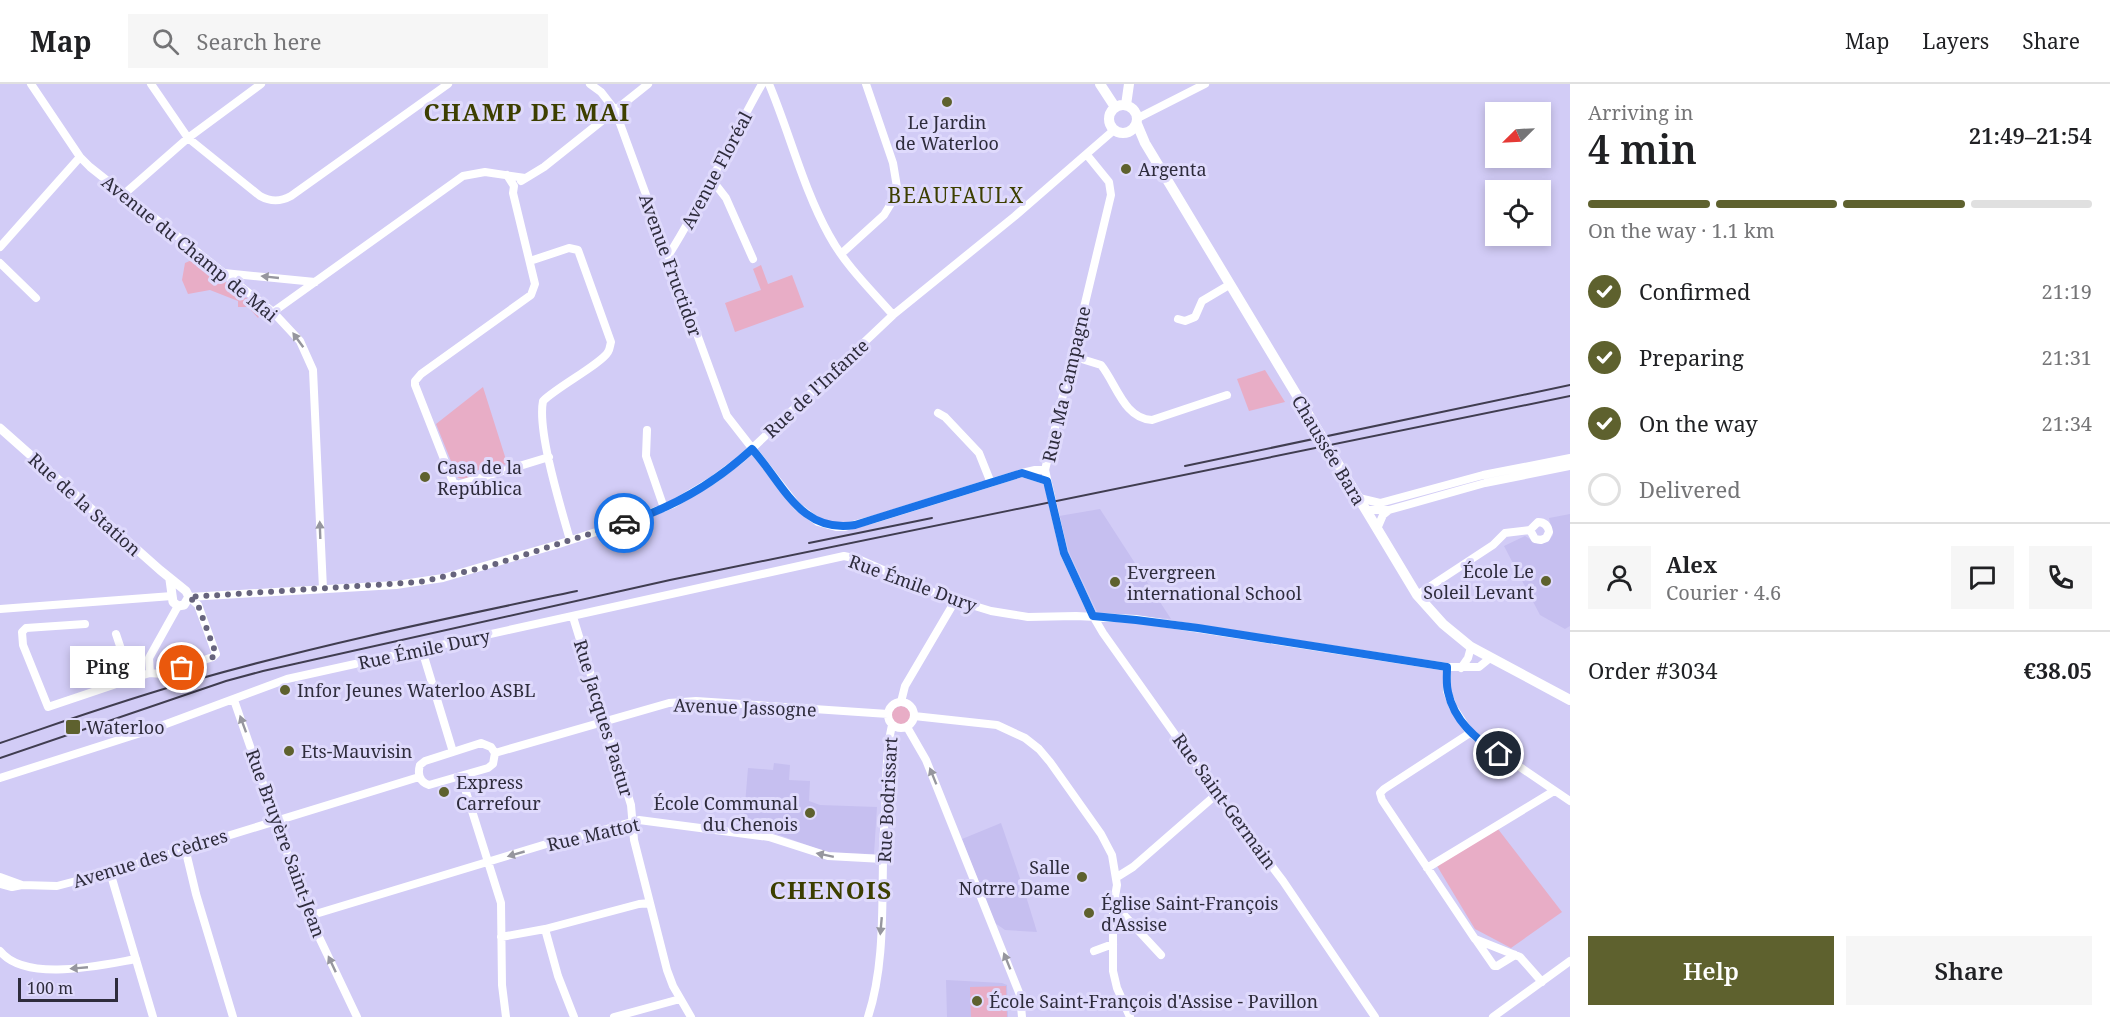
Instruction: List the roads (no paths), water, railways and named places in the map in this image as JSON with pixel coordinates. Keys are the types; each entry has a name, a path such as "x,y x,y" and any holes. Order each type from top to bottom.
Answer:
{"main road":[{"path":"1100,84 1115,107"},
{"path":"1126,105 1129,84"},
{"path":"1126,105 1134,109 1134,125 1119,133 1114,130 1109,116 1115,107 1126,105"},
{"name":"Chaussée Bara","path":"1134,125 1417,595 1443,624 1471,647 1570,700"}],"street":[{"name":"Avenue du Champ de Mai","path":"31,84 80,157 123,195 273,312 300,340 313,370 323,589"},
{"path":"151,84 188,138 268,200 283,200 448,84"},
{"path":"123,195 188,138 261,84"},
{"name":"Avenue Fructidor","path":"590,84 602,92 615,110 718,397 733,426 797,506 819,522 836,527 855,525 1022,473 1045,470"},
{"path":"514,186 525,177 538,172 648,84"},
{"name":"Avenue Floréal","path":"668,256 712,180 762,84"},
{"path":"769,84 814,203 830,237 893,315"},
{"path":"842,254 884,215 895,197 897,187 893,163 866,84"},
{"path":"1134,125 1205,84"},
{"name":"Rue de l'Infante","path":"189,597 396,585 443,578 486,567 664,508 728,470 893,315 1087,155 1114,130"},
{"name":"Rue Ma Campagne","path":"1087,155 1109,182 1111,195 1045,470 1064,553 1093,616"},
{"path":"0,246 80,157"},
{"path":"273,312 464,176 477,172 525,177"},
{"path":"507,175 514,186 513,193 535,284 531,296 421,374 415,381 415,385 453,482 457,485 549,457"},
{"path":"712,180 726,198 753,259"},
{"path":"530,261 569,248 578,250 611,342 608,352 601,359 543,401 540,413 570,540"},
{"path":"0,263 36,298"},
{"path":"224,273 315,282"},
{"path":"1178,319 1185,321 1195,317 1202,301 1229,285"},
{"path":"1072,356 1101,364 1130,410 1142,419 1152,420 1227,395"},
{"path":"938,413 945,417 979,453 991,483"},
{"name":"Rue de la Station","path":"0,428 170,580 183,589"},
{"path":"647,430 646,456 664,508"},
{"path":"1359,498 1380,503 1484,475 1570,458"},
{"path":"1366,510 1389,510 1485,483 1570,466"},
{"path":"1022,473 1048,484"},
{"path":"1377,529 1383,515 1389,510"},
{"path":"1417,595 1493,545 1505,533 1530,530"},
{"name":"Rue Émile Dury","path":"0,778 150,730 287,679 844,556 858,559 955,601 1013,615 1093,616 1136,620 1447,667 1479,667 1490,658"},
{"path":"170,580 173,602 178,606 184,605 189,597"},
{"path":"85,624 26,628 22,632 23,645 48,707 150,673 162,674 213,657 216,654 198,605 183,589 176,590 172,596"},
{"path":"0,609 172,596"},
{"path":"901,702 904,686 955,601"},
{"path":"150,673 149,658 178,606"},
{"name":"Rue Saint-Germain","path":"1093,616 1138,683 1299,904 1375,1017"},
{"name":"Rue Jacques Pastur","path":"573,617 631,805 634,840 667,970 691,1017"},
{"path":"116,634 131,679"},
{"path":"1461,668 1468,658 1471,647"},
{"path":"422,650 453,752"},
{"path":"1447,667 1448,691 1453,707 1470,733 1570,801"},
{"name":"Rue Bruyère Saint-Jean","path":"234,700 309,916 357,1017"},
{"name":"Avenue Jassogne","path":"495,753 656,705 683,701 888,714"},
{"path":"901,702 891,707 888,714 892,725 899,728 907,727"},
{"path":"901,702 911,708 914,716"},
{"path":"907,727 914,716"},
{"path":"914,716 997,725 1020,735 1050,762 1101,834 1112,855 1117,877 1113,908 1114,978 1130,1017"},
{"name":"Rue Bodrissart","path":"868,1017 877,975 882,917 887,772 892,725"},
{"path":"907,727 922,751 938,787 1020,995 1023,1017"},
{"path":"1470,733 1380,793 1382,800 1494,966 1515,955"},
{"path":"481,743 490,747 495,753 493,764 488,768 429,785 423,783 419,777 420,765 425,761 453,752 481,743"},
{"path":"461,776 501,903 502,985 506,1017"},
{"name":"Avenue des Cèdres","path":"0,884 12,887 57,886 110,872 419,777"},
{"path":"1427,868 1554,791"},
{"path":"1117,877 1133,867 1218,793"},
{"name":"Rue Mattot","path":"309,916 633,820 769,837 828,856 883,859"},
{"path":"185,848 196,894 233,1017"},
{"path":"110,872 153,1017"},
{"name":"Avenue des Cèdres","path":"0,877 22,885"},
{"path":"501,937 545,929 650,903"},
{"path":"1113,908 1124,914 1161,955"},
{"path":"545,929 558,976 574,1017"},
{"path":"1475,939 1515,955 1525,962 1542,982"},
{"path":"1094,951 1113,944"},
{"path":"0,951 5,957 21,965 58,969 99,966 136,958"},
{"path":"1493,1017 1570,961"},
{"path":"614,1017 680,999"}],"railway":[{"path":"1185,466 1570,385"},
{"path":"0,758 226,681 263,671 670,580 1570,396"},
{"path":"809,543 932,518"},
{"path":"0,743 146,694 242,667 385,632 577,591"}],"place":[{"name":"Le Jardin de Waterloo","path":"947,102"},
{"name":"Argenta","path":"1126,169"},
{"name":"Casa de la República","path":"425,477"},
{"name":"École Le Soleil Levant","path":"1546,581"},
{"name":"Evergreen international School","path":"1115,582"},
{"name":"Ping","path":"182,668"},
{"name":"Infor Jeunes Waterloo ASBL","path":"285,690"},
{"name":"Waterloo","path":"73,727"},
{"name":"Ets-Mauvisin","path":"289,751"},
{"name":"Express Carrefour","path":"444,792"},
{"name":"École Communal du Chenois","path":"810,813"},
{"name":"Salle Notrre Dame","path":"1082,877"},
{"name":"Église Saint-François d'Assise","path":"1089,913"},
{"name":"École Saint-François d'Assise - Pavillon","path":"977,1001"}],"district":[{"name":"CHAMP DE MAI","path":"527,111"},
{"name":"BEAUFAULX","path":"956,195"},
{"name":"CHENOIS","path":"831,889"}]}
